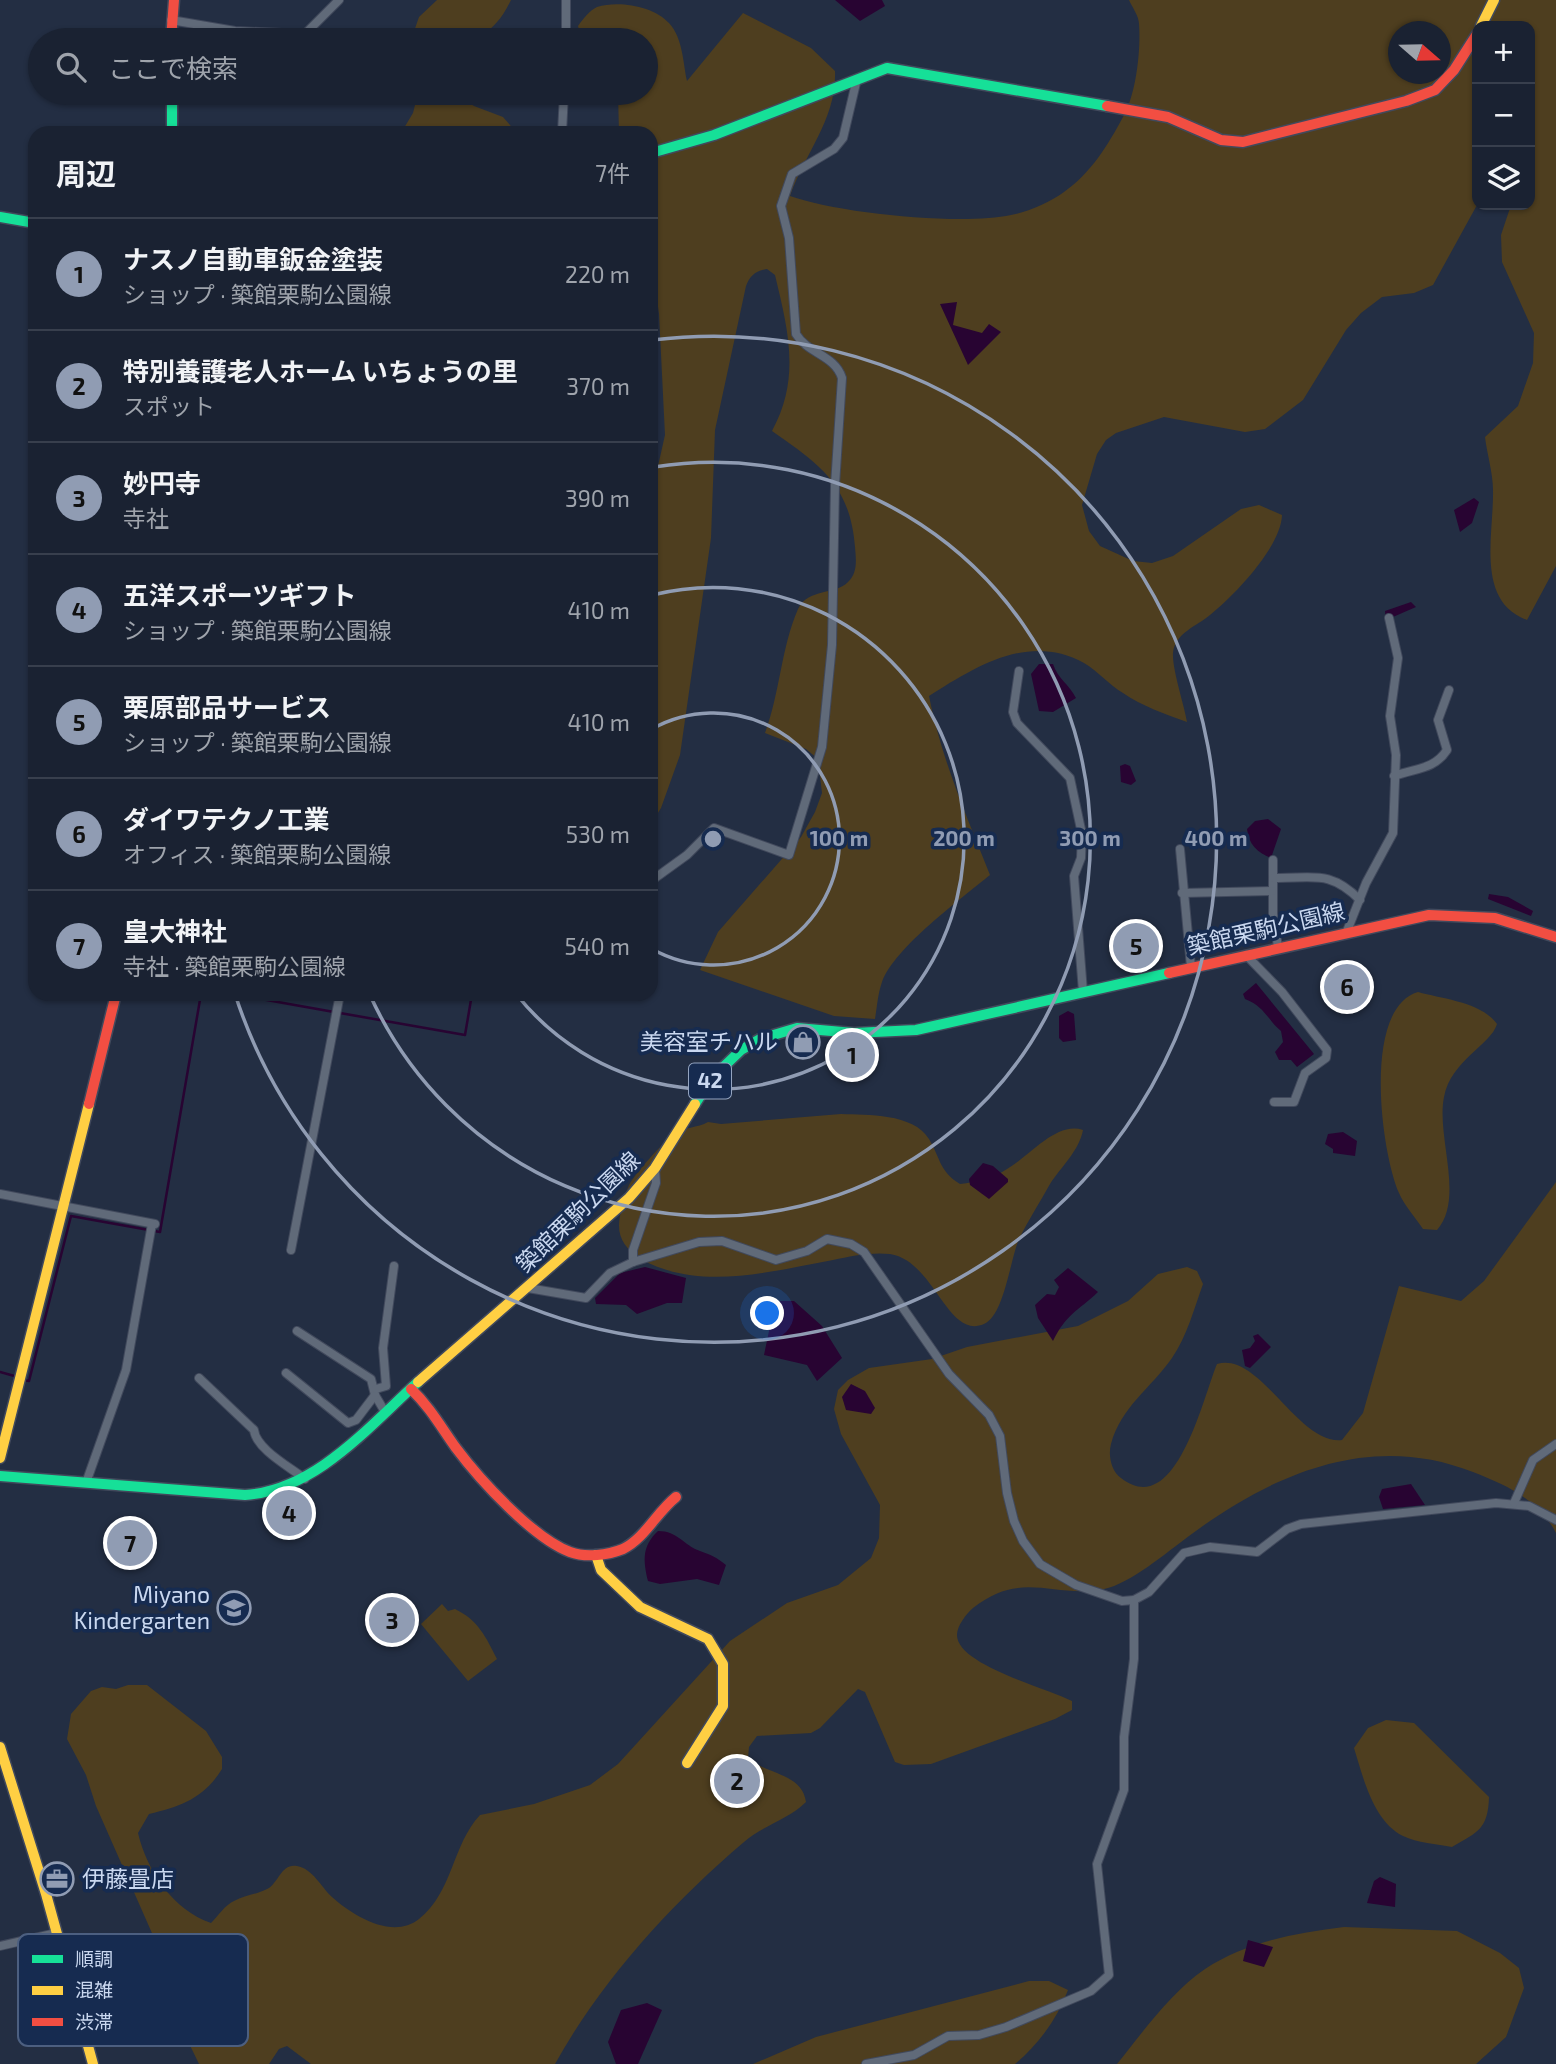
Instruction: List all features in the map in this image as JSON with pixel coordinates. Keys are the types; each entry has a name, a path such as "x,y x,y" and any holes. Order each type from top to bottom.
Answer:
{"street":[{"path":"172,28 174,0"},
{"path":"172,17 182,0"},
{"path":"311,28 340,0"},
{"path":"566,0 566,28"},
{"path":"1484,21 1494,0"},
{"path":"172,17 222,28"},
{"path":"658,151 699,142 818,93 856,83 887,68 907,69 979,85 1155,114 1221,140 1243,142 1372,107 1406,101 1435,90 1454,70 1472,42"},
{"path":"658,876 687,855 714,828 789,855 804,800 817,772 832,645 835,485 842,378 839,369 830,360 802,344 796,334 789,238 781,206 792,174 834,149 843,138 856,83"},
{"path":"172,105 172,126"},
{"path":"562,126 563,105"},
{"path":"0,217 28,222"},
{"path":"1347,932 1393,833 1396,755 1390,716 1398,658 1389,618"},
{"path":"1019,671 1013,712 1017,723 1070,778 1082,834 1081,858 1074,876 1083,992"},
{"path":"1394,776 1436,764 1447,750 1438,720 1450,690"},
{"path":"1180,849 1191,967"},
{"path":"1273,860 1272,891 1278,947"},
{"path":"1272,878 1303,879 1319,875 1329,877 1346,886 1360,900"},
{"path":"1182,893 1272,891"},
{"name":"築館栗駒公園線","path":"0,1476 87,1480 245,1495 277,1491 305,1479 601,1225 655,1168 721,1065 760,1039 797,1028 854,1033 916,1030 1393,921 1452,914 1495,918 1556,937"},
{"path":"1247,955 1282,992 1327,1050 1326,1058 1306,1073 1294,1102 1275,1102"},
{"path":"0,1458 114,1001"},
{"path":"291,1250 338,1001"},
{"path":"633,1262 633,1250 656,1183 655,1168"},
{"path":"0,1194 62,1204 153,1224 126,1370 87,1480"},
{"path":"528,1288 586,1298 610,1273 633,1262 712,1240 776,1260 807,1251 827,1239 851,1244 864,1252 949,1374 989,1415 1000,1436 1007,1493 1014,1521 1023,1541 1040,1564 1104,1597 1134,1600 1149,1592 1184,1553 1210,1547 1257,1552 1287,1529 1326,1520 1514,1503 1529,1506 1556,1520"},
{"path":"286,1373 348,1423 356,1420 375,1392 386,1386 383,1348 394,1266"},
{"path":"296,1331 372,1379 385,1412"},
{"path":"199,1378 254,1430 255,1436 267,1449 305,1479"},
{"path":"411,1389 432,1406 455,1447 473,1469 547,1537 570,1552 596,1555 632,1543 659,1510 676,1497"},
{"path":"1514,1503 1533,1460 1556,1444"},
{"path":"596,1555 601,1570 639,1606 708,1639 723,1664 723,1706 687,1763"},
{"path":"866,2064 914,2055 948,2036 979,2035 1006,2027 1091,1991 1109,1975 1097,1864 1124,1790 1124,1737 1134,1659 1134,1600"},
{"path":"0,1747 57,1933 53,1934"},
{"path":"0,1946 18,1942"},
{"path":"88,2046 93,2064"}],"shaded area":[{"path":"437,0 511,0 502,16 491,28 415,28 419,17"},
{"path":"835,0 882,0 885,6 860,21"},
{"path":"1129,0 1556,0 1556,566 1527,620 1511,611 1500,598 1491,564 1493,484 1485,437 1518,406 1533,363 1534,333 1502,262 1501,235 1509,210 1535,210 1535,21 1472,21 1472,210 1474,210 1433,285 1414,293 1382,297 1361,313 1346,330 1303,400 1265,429 1245,432 1164,417 1116,433 1106,440 1097,454 1082,505 1089,531 1100,546 1133,561 1152,563 1173,556 1241,509 1259,505 1282,515 1274,541 1255,570 1220,607 1182,635 1175,646 1174,668 1187,722 1138,702 1118,690 1089,666 1063,654 1023,652 1003,657 965,674 929,696 948,765 990,875 930,924 900,954 882,982 875,1019 834,1016 700,970 718,932 801,837 822,793 818,759 806,749 765,733 798,609 808,598 837,589 848,582 855,570 855,547 847,507 839,491 818,466 772,431 787,392 789,354 775,275 767,269 759,271 751,277 746,286 715,430 711,538 680,755 658,813 658,466 665,435 658,307 658,126 619,126 618,105 658,105 658,28 578,26 592,10 606,5 635,6 654,12 674,29 682,51 687,81 743,13 811,48 835,71 826,120 790,196 837,208 899,216 962,219 1011,215 1039,206 1074,184 1091,167 1128,108 1137,72 1139,24"},
{"path":"415,105 472,105 503,117 511,126 405,126"},
{"path":"957,302 953,325 982,333 989,324 1001,332 968,365 940,304"},
{"path":"1474,498 1479,502 1472,523 1460,532 1454,510"},
{"path":"1411,602 1416,607 1386,620 1385,611"},
{"path":"1039,664 1053,664 1076,698 1053,712 1039,711 1031,674"},
{"path":"1120,766 1130,766 1136,781 1131,785 1121,782"},
{"path":"1268,819 1281,829 1271,858 1254,847 1247,829 1255,821"},
{"path":"1489,894 1508,897 1533,911 1531,916 1488,899"},
{"path":"1256,983 1314,1054 1297,1067 1291,1060 1279,1060 1275,1052 1283,1042 1281,1031 1261,1009 1245,999 1243,994"},
{"path":"1418,992 1472,1006 1497,1024 1487,1039 1454,1073 1444,1097 1443,1130 1449,1201 1445,1217 1437,1230 1423,1229 1401,1198 1392,1173 1382,1116 1383,1052 1389,1024 1400,1004"},
{"path":"1068,1011 1074,1014 1076,1040 1063,1042 1059,1038 1059,1016"},
{"path":"841,1114 876,1115 912,1124 929,1139 944,1169 960,1184 1002,1172 1053,1135 1073,1129 1083,1130 1074,1152 1050,1184 1019,1239 997,1310 984,1324 971,1326 960,1321 918,1270 905,1260 890,1254 861,1255 761,1273 711,1277 663,1269 641,1259 623,1241 619,1223 629,1185 669,1138 678,1132 708,1122 721,1124"},
{"path":"1343,1132 1357,1141 1355,1156 1333,1153 1333,1149 1325,1144 1328,1134"},
{"path":"983,1163 993,1166 1008,1179 989,1199 970,1185 969,1179"},
{"path":"1556,1182 1556,1533 1540,1511 1520,1495 1473,1472 1435,1460 1397,1456 1360,1458 1324,1465 1288,1478 1221,1514 1148,1567 1114,1586 1086,1591 1023,1587 991,1596 970,1611 957,1632 961,1646 987,1666 1072,1701 1072,1710 1055,1719 931,1764 904,1765 895,1762 865,1692 858,1689 820,1728 811,1733 757,1736 749,1747 748,1758 798,1785 806,1802 744,1842 664,1918 639,1945 594,2003 555,2064 311,2064 287,2046 279,2049 269,2064 199,2064 190,2046 248,2046 248,1934 152,1934 96,1806 86,1775 67,1739 71,1714 91,1691 102,1687 116,1689 128,1685 147,1685 206,1731 222,1757 222,1769 208,1787 182,1804 149,1814 138,1833 155,1875 185,1909 211,1923 231,1903 269,1888 284,1870 297,1866 308,1871 332,1897 362,1918 386,1926 409,1925 419,1919 439,1896 463,1840 480,1815 534,1804 590,1785 618,1764 730,1641 787,1603 838,1585 871,1558 879,1538 880,1505 841,1434 834,1409 838,1390 848,1380 869,1368 932,1359 967,1347 1078,1326 1128,1301 1158,1274 1187,1267 1197,1271 1203,1284 1182,1341 1164,1369 1129,1408 1111,1444 1111,1462 1118,1475 1140,1487 1157,1483 1172,1470 1195,1426 1217,1364 1233,1364 1248,1371 1310,1428 1326,1438 1342,1440 1363,1413 1399,1286 1461,1301 1484,1281"},
{"path":"645,1267 686,1278 682,1303 667,1303 637,1314 626,1305 596,1304 595,1298 620,1273"},
{"path":"1068,1268 1098,1292 1068,1319 1053,1341 1038,1318 1035,1305 1047,1294 1055,1295 1059,1287 1054,1280"},
{"path":"780,1301 794,1301 822,1326 842,1358 817,1381 807,1365 764,1355 774,1307"},
{"path":"1258,1334 1271,1347 1250,1368 1245,1366 1242,1350 1250,1348 1255,1341 1253,1336"},
{"path":"851,1384 865,1391 875,1408 871,1414 846,1410 842,1397"},
{"path":"1411,1484 1425,1505 1383,1509 1379,1497 1382,1489"},
{"path":"658,1531 676,1536 726,1565 719,1585 697,1579 660,1584 648,1581 646,1548"},
{"path":"442,1604 448,1611 455,1609 463,1613 475,1624 497,1659 468,1681 421,1624"},
{"path":"1386,1720 1414,1723 1489,1797 1484,1823 1475,1833 1452,1847 1403,1836 1384,1820 1371,1797 1354,1748 1368,1728"},
{"path":"1380,1877 1396,1884 1395,1907 1367,1903 1374,1881"},
{"path":"1344,1927 1457,1931 1500,1953 1519,1968 1524,1988 1506,2037 1476,2064 1117,2064 1169,2001 1205,1969 1254,1945 1307,1932"},
{"path":"1248,1940 1273,1947 1264,1967 1243,1961"},
{"path":"1029,1981 1049,1981 1068,1990 1046,2030 1015,2064 753,2064 816,2037"},
{"path":"647,2003 662,2010 638,2064 616,2064 608,2042 621,2010"}],"waterway":[{"path":"24,1380 29,1381 71,1216 160,1232 200,1001"},
{"path":"272,1001 334,1012"},
{"path":"340,1013 465,1035 471,1001"},
{"path":"0,1372 18,1377"}],"traffic: fast":[{"path":"658,151 714,135 887,68 1107,106"},
{"path":"172,105 172,126"},
{"path":"0,217 28,222"},
{"path":"695,1104 711,1079 741,1050 760,1039 797,1028 854,1033 916,1030 1169,973"},
{"path":"0,1476 245,1495 271,1491 295,1482 339,1454 418,1382"}],"traffic: slow":[{"path":"1484,21 1494,0"},
{"path":"0,1458 89,1104"},
{"path":"418,1382 629,1198 655,1168 695,1104"},
{"path":"596,1555 601,1570 640,1607 708,1639 723,1664 723,1706 687,1763"},
{"path":"0,1747 57,1934"},
{"path":"88,2046 93,2064"}],"traffic: jam":[{"path":"172,28 174,0"},
{"path":"1107,106 1168,117 1221,140 1243,142 1406,101 1435,90 1454,70 1472,42"},
{"path":"1169,973 1429,915 1495,918 1556,937"},
{"path":"89,1104 114,1001"},
{"path":"411,1389 430,1410 466,1461 493,1491 540,1534 570,1552 597,1555 623,1549 638,1538 676,1497"}],"place":[{"name":"栗原部品サービス","path":"1136,946"},
{"name":"ダイワテクノ工業","path":"1347,987"},
{"name":"美容室チハル","path":"803,1042"},
{"name":"ナスノ自動車鈑金塗装","path":"852,1055"},
{"name":"五洋スポーツギフト","path":"289,1513"},
{"name":"皇大神社","path":"130,1543"},
{"name":"Miyano Kindergarten","path":"234,1608"},
{"name":"妙円寺","path":"392,1620"},
{"name":"特別養護老人ホーム いちょうの里","path":"737,1781"},
{"name":"伊藤畳店","path":"57,1879"}]}
